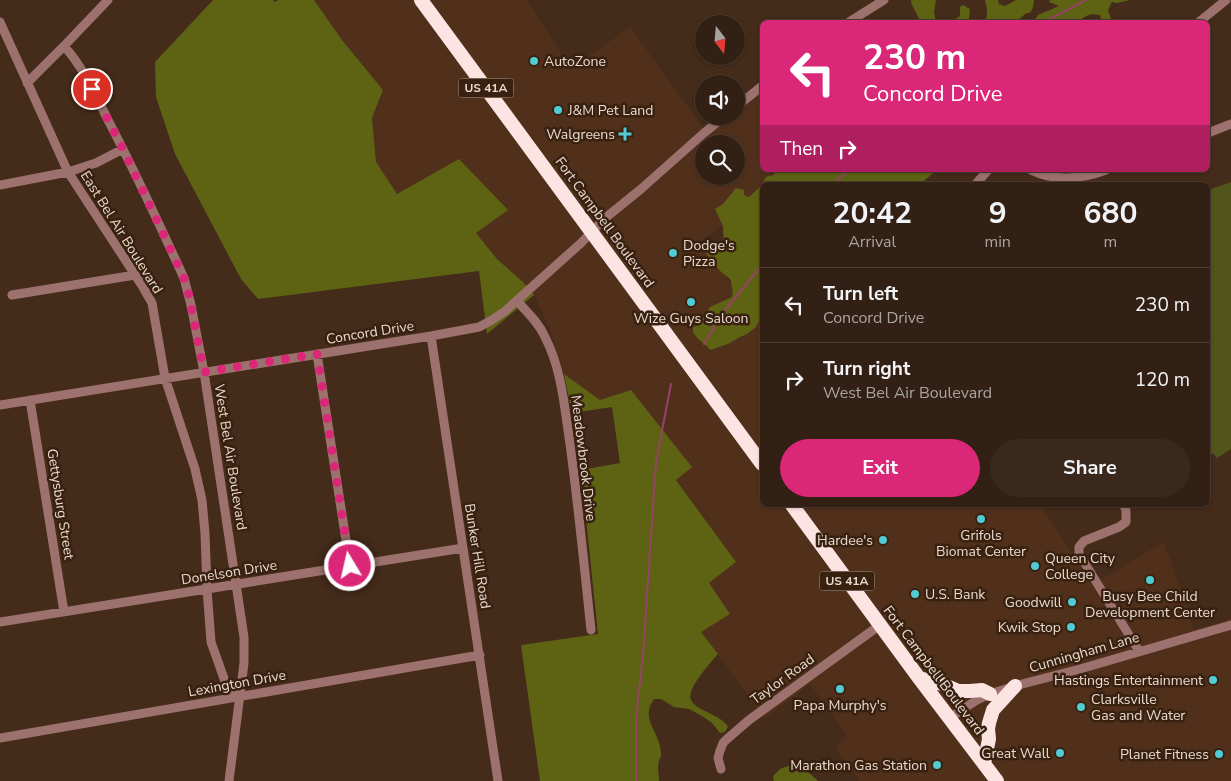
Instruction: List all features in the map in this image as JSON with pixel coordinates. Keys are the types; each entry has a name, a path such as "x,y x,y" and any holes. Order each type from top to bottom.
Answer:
{"highway":[{"name":"Fort Campbell Boulevard","path":"421,0 760,461"},
{"name":"Fort Campbell Boulevard","path":"793,507 997,781"},
{"path":"920,678 958,690 982,690 990,694"},
{"path":"984,764 989,739 989,723 993,710 1014,686"}],"street":[{"path":"27,83 108,0"},
{"path":"853,20 884,0"},
{"path":"1201,20 1226,0"},
{"name":"East Bel Air Boulevard","path":"0,22 68,172 152,304 165,378 195,469 202,500 210,634 213,649 228,687 239,696"},
{"name":"West Bel Air Boulevard","path":"64,46 85,74 123,149 184,278 190,298 204,372 244,637 244,663 229,781"},
{"path":"745,100 760,88"},
{"path":"1210,132 1231,124"},
{"name":"Concord Drive","path":"0,404 479,327 492,320 517,301 581,243 604,219 714,125"},
{"path":"0,185 68,172 96,163 123,149"},
{"path":"977,182 986,172"},
{"path":"1035,172 1060,178 1079,178 1099,172"},
{"path":"12,295 135,275"},
{"name":"Meadowbrook Drive","path":"517,301 535,320 545,335 560,380 574,471 591,630"},
{"name":"Bunker Hill Road","path":"430,336 498,781"},
{"path":"317,354 350,566"},
{"name":"Gettysburg Street","path":"30,400 64,612"},
{"path":"1125,507 1126,522 1119,527 1084,541 1079,547 1079,554 1139,651"},
{"name":"Donelson Drive","path":"0,622 463,548"},
{"name":"Taylor Road","path":"720,769 718,758 727,739 749,720 880,625"},
{"name":"Cunningham Lane","path":"949,718 990,694 1014,686 1231,625"},
{"name":"Lexington Drive","path":"0,738 480,656"}],"shaded area":[{"path":"213,0 273,0 275,2 278,0 314,0 342,40 383,90 372,118 376,162 397,194 459,159 508,210 476,233 497,259 524,283 534,295 487,334 479,271 258,299 241,279 175,154 156,97 155,62"},
{"path":"314,0 527,0 571,69 630,27 695,117 695,125 701,125 704,129 709,125 745,125 745,94 757,84 760,89 760,172 778,172 766,182 760,182 760,189 721,227 699,242 728,280 760,293 760,507 1042,507 1092,585 1164,542 1194,629 1231,619 1231,781 860,781 835,748 847,736 810,684 765,718 701,632 709,583 736,562 676,479 691,466 631,390 600,401 564,374 551,332 534,295 524,283 497,259 476,233 508,210 397,194 376,163 372,118 383,90 342,40"},
{"path":"911,0 936,0 934,12 936,20 920,20"},
{"path":"985,0 998,0 999,4 1005,6 1016,0 1034,0 1031,12 1018,20 985,20 987,9"},
{"path":"1050,0 1130,0 1117,3 1112,2 1108,10 1111,20 1101,20 1100,15 1094,14 1088,15 1082,20 1034,20 1038,15 1059,6 1049,2"},
{"path":"963,5 970,9 970,20 954,20 960,16 960,7"},
{"path":"775,172 934,172 923,182 764,182 766,177 774,175"},
{"path":"760,187 760,319 756,327 747,334 728,344 710,350 695,335 693,327 699,325 710,307 732,297 733,293 731,280 719,270 704,251 710,253 724,247 723,226 715,209 723,204 736,188 744,190 744,195 749,197"},
{"path":"564,374 600,400 631,390 692,467 676,480 736,562 709,583 730,614 701,632 718,654 700,676 690,695 694,704 720,719 728,727 725,732 720,733 712,723 689,709 674,707 661,699 654,699 649,713 660,746 659,781 540,781 521,645 598,634 581,470 620,463 612,407 572,413"},
{"path":"791,765 806,770 818,781 774,781 773,776 780,769"}],"green space":[{"path":"1231,182 1231,449 1217,458 1213,453 1210,455 1210,189"}],"waterway":[{"path":"1048,20 1086,0"},
{"path":"836,182 847,172"},
{"path":"704,344 721,315 760,267"},
{"path":"636,781 636,719 643,655 656,462 671,384"}],"place":[{"name":"AutoZone","path":"534,61"},
{"name":"J&M Pet Land","path":"558,110"},
{"name":"Walgreens","path":"625,134"},
{"name":"Dodge's Pizza","path":"673,253"},
{"name":"Wize Guys Saloon","path":"691,302"},
{"name":"Grifols Biomat Center","path":"981,519"},
{"name":"Hardee's","path":"883,540"},
{"name":"Queen City College","path":"1035,566"},
{"name":"Busy Bee Child Development Center","path":"1150,580"},
{"name":"U.S. Bank","path":"915,594"},
{"name":"Goodwill","path":"1072,602"},
{"name":"Kwik Stop","path":"1071,627"},
{"name":"Hastings Entertainment","path":"1213,680"},
{"name":"Papa Murphy's","path":"840,689"},
{"name":"Clarksville Gas and Water","path":"1081,707"},
{"name":"Great Wall","path":"1060,753"},
{"name":"Planet Fitness","path":"1219,754"},
{"name":"Marathon Gas Station","path":"937,765"}],"route":[{"path":"92,89 123,149 184,278 204,372 317,354 350,566"}]}
